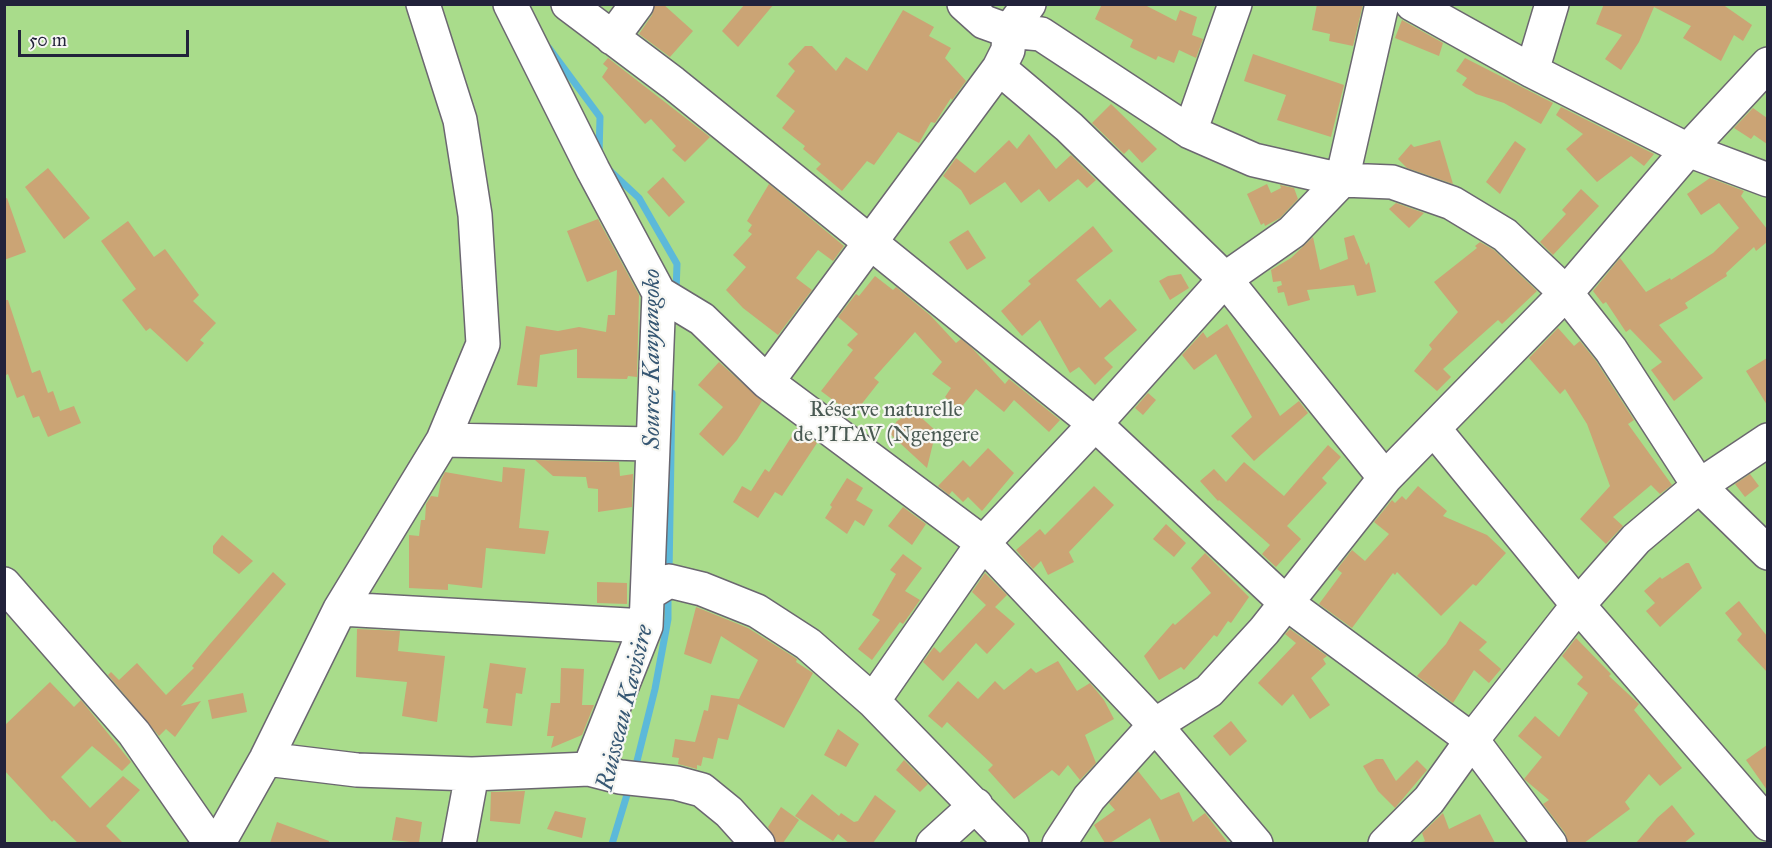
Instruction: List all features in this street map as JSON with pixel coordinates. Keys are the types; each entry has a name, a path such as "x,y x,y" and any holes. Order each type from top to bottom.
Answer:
{"street":[{"path":"218,843 266,759 340,609 443,440 483,344 475,215 460,120 423,4"},
{"path":"510,4 592,170 659,293 702,319 766,382 982,543 1155,726 1256,843"},
{"path":"568,4 673,83 1095,424 1285,602 1472,740 1550,843"},
{"path":"612,38 637,4"},
{"path":"964,4 984,22 1010,31 1041,34 1190,132 1254,160 1342,180 1392,182 1452,203 1505,236 1566,293 1611,350 1699,486 1767,553"},
{"path":"766,382 999,68 1008,50 1010,31 1029,4"},
{"path":"1190,132 1235,4"},
{"path":"873,700 982,543 1095,424 1225,279 1292,232 1342,180 1382,4"},
{"path":"1412,4 1532,71 1688,150 1767,180"},
{"path":"1532,71 1551,4"},
{"path":"1059,843 1089,798 1155,726 1209,691 1264,631 1385,478 1566,293 1688,150 1767,64"},
{"path":"999,68 1069,127 1225,279 1385,478"},
{"path":"589,768 646,626 659,293"},
{"path":"1434,429 1578,605 1767,824"},
{"path":"443,440 652,444"},
{"path":"1385,843 1429,800 1472,740 1578,605 1636,539 1699,486 1767,440"},
{"path":"648,594 669,581 702,589 757,611 808,644 873,700 1012,843"},
{"path":"4,584 134,733 211,843"},
{"path":"340,609 646,626"},
{"path":"266,759 357,770 472,774 589,768 631,779 676,783 702,790 729,812 758,843"},
{"path":"459,843 472,774"},
{"path":"933,843 976,805"}],"green space":[{"name":"Réserve naturelle de l'ITAV (Ngengere","path":"5,5 1767,5 1767,843 5,843"}],"building":[{"path":"655,4 663,4 693,31 670,57 639,34 652,15"},
{"path":"745,4 774,4 738,47 722,31"},
{"path":"1102,4 1143,4 1176,21 1180,10 1197,17 1192,35 1203,39 1196,58 1179,50 1174,63 1158,56 1156,60 1130,47 1133,40 1095,19"},
{"path":"1317,4 1363,4 1353,46 1329,41 1330,34 1312,30"},
{"path":"1604,4 1722,4 1752,25 1743,41 1734,35 1721,61 1683,38 1691,26 1654,7 1639,42 1621,70 1605,59 1622,35 1596,24"},
{"path":"903,10 934,27 929,36 951,48 945,58 966,81 952,100 951,98 935,123 931,122 919,143 898,132 874,165 867,161 842,191 816,169 821,164 803,149 805,146 782,128 795,111 776,96 795,71 788,64 805,46 812,46 836,71 846,57 867,71"},
{"path":"1402,20 1443,43 1439,56 1395,38"},
{"path":"1253,54 1344,85 1331,137 1277,120 1286,95 1244,81"},
{"path":"608,58 710,137 685,162 672,150 676,146 651,119 645,124 602,77 608,68 603,64"},
{"path":"1465,58 1553,103 1541,124 1504,103 1476,94 1462,85 1467,78 1456,71"},
{"path":"1111,104 1157,149 1142,163 1129,149 1124,154 1092,123"},
{"path":"1561,107 1654,154 1644,166 1631,156 1597,182 1566,149 1583,134 1556,115"},
{"path":"1753,108 1767,118 1767,144 1754,135 1751,139 1734,128"},
{"path":"1029,134 1056,169 1071,155 1096,180 1087,188 1078,179 1049,202 1039,189 1021,203 1005,182 970,205 961,190 943,176 956,158 975,173 1009,140 1017,149"},
{"path":"1440,140 1453,184 1407,168 1398,159 1411,144 1414,147"},
{"path":"1515,141 1526,149 1500,194 1486,182"},
{"path":"48,168 90,218 64,239 25,187"},
{"path":"663,177 685,202 669,217 647,192"},
{"path":"1710,178 1744,191 1741,196 1767,229 1767,242 1756,251 1754,247 1726,273 1727,276 1685,303 1688,308 1659,325 1703,378 1674,401 1651,370 1662,362 1630,329 1626,332 1606,302 1603,304 1593,291 1620,258 1646,292 1670,278 1671,280 1713,253 1739,228 1719,203 1701,215 1687,194"},
{"path":"769,184 844,246 833,261 818,250 796,278 812,290 778,335 743,308 726,290 746,267 733,255 752,234 748,231 752,225 747,221"},
{"path":"1267,184 1271,193 1281,188 1280,185 1294,188 1298,199 1280,218 1265,226 1264,223 1261,225 1247,194"},
{"path":"1581,189 1599,206 1553,255 1540,242 1566,214 1562,210"},
{"path":"7,198 26,252 4,260 4,199"},
{"path":"1396,203 1424,213 1409,228 1389,209"},
{"path":"598,219 639,295 637,377 628,376 627,379 577,378 577,349 540,355 537,387 517,385 526,326 558,331 579,327 606,332 608,315 615,315 617,270 587,282 567,231"},
{"path":"128,221 154,257 165,249 199,295 193,301 216,323 200,340 204,343 187,362 150,328 146,331 122,300 136,289 101,241"},
{"path":"1093,226 1113,251 1076,280 1100,308 1110,299 1137,330 1104,358 1113,367 1095,385 1079,367 1070,373 1040,320 1022,336 1001,311 1031,284 1028,281"},
{"path":"968,230 986,258 967,270 949,242"},
{"path":"1354,235 1366,265 1369,262 1376,292 1357,296 1354,285 1307,290 1310,300 1288,306 1284,292 1278,293 1277,287 1282,285 1281,281 1273,282 1271,270 1291,258 1313,237 1320,270 1348,259 1344,238"},
{"path":"1480,242 1494,250 1537,291 1502,324 1498,320 1443,369 1451,377 1437,391 1414,371 1432,349 1429,345 1458,312 1434,282 1477,248 1475,246"},
{"path":"1181,274 1189,288 1170,300 1159,281 1168,276"},
{"path":"875,276 893,290 896,287 931,316 956,343 961,339 972,348 1005,384 1009,379 1060,420 1049,432 1014,400 1004,412 976,389 960,409 945,397 951,388 932,374 942,362 915,332 874,378 879,382 853,415 821,391 853,350 847,345 858,334 838,317 856,294 859,296"},
{"path":"4,300 8,300 32,373 40,370 48,393 53,391 60,411 74,406 81,423 48,437 39,416 33,418 24,395 17,398 8,374 4,376"},
{"path":"1227,324 1280,416 1299,401 1308,413 1254,461 1231,436 1252,417 1216,354 1194,370 1182,355 1203,332 1207,338"},
{"path":"1558,328 1574,346 1580,341 1596,361 1634,420 1628,424 1672,485 1660,494 1651,485 1613,517 1623,526 1606,544 1580,519 1610,486 1587,424 1565,389 1560,394 1529,358"},
{"path":"1767,358 1767,405 1746,371"},
{"path":"719,362 762,401 737,440 723,456 699,434 723,407 698,385"},
{"path":"1148,393 1156,400 1143,415 1135,408"},
{"path":"914,411 936,431 927,468 889,433 897,421"},
{"path":"797,428 817,443 782,496 775,492 758,518 733,502 742,486 751,491 765,469 769,472"},
{"path":"1328,445 1341,457 1322,478 1327,483 1287,526 1301,539 1276,567 1262,554 1270,545 1218,501 1200,481 1214,469 1226,482 1244,462 1284,496"},
{"path":"988,448 1014,473 982,511 968,497 963,502 952,491 949,495 938,486 963,460 970,467"},
{"path":"535,460 619,462 620,476 633,474 632,507 598,512 598,489 588,488 586,477 553,476"},
{"path":"503,467 525,469 519,528 549,531 545,554 486,548 482,588 448,584 448,590 409,588 409,535 419,536 421,520 425,520 426,504 431,496 438,497 445,472 502,482"},
{"path":"1750,474 1759,486 1745,497 1735,484"},
{"path":"847,478 863,488 856,500 873,510 864,526 855,520 847,534 825,518 832,507 830,505"},
{"path":"1094,486 1114,505 1069,552 1074,562 1048,575 1041,561 1033,569 1016,550 1040,529 1045,535"},
{"path":"1418,486 1447,511 1443,516 1487,535 1506,553 1476,586 1473,584 1441,616 1397,572 1395,575 1393,573 1352,628 1319,604 1342,573 1337,569 1352,550 1365,561 1389,534 1374,522 1392,500 1395,503 1402,496 1406,500"},
{"path":"903,507 926,524 912,545 888,526"},
{"path":"1166,524 1186,543 1174,557 1153,539"},
{"path":"222,535 253,561 239,574 213,553 213,546"},
{"path":"1205,553 1249,597 1231,623 1228,621 1217,637 1214,635 1184,670 1181,667 1159,680 1144,656 1173,623 1175,625 1211,593 1191,568"},
{"path":"903,554 922,568 905,591 920,600 903,624 900,622 872,660 858,649 880,620 872,615 896,574 890,570"},
{"path":"1689,563 1702,588 1660,627 1646,611 1655,603 1644,591 1660,577 1662,579"},
{"path":"273,572 286,584 181,706 201,701 175,737 166,729 159,736 108,675 111,672 119,680 137,663 166,695 194,668 192,666 210,644"},
{"path":"985,573 1007,595 995,607 1015,624 987,654 976,643 943,681 923,662 934,647 940,653 986,605 972,592"},
{"path":"597,582 627,583 627,604 597,603"},
{"path":"1739,601 1767,636 1767,672 1737,640 1742,634 1725,613"},
{"path":"696,607 748,628 797,659 796,662 813,673 784,728 738,704 728,740 718,738 713,759 703,757 701,766 697,765 697,769 678,764 679,758 672,757 675,739 695,742 704,710 708,711 711,695 739,699 758,660 721,636 711,664 684,654"},
{"path":"1460,621 1487,642 1479,650 1501,669 1489,683 1474,670 1453,703 1417,676 1446,644"},
{"path":"357,629 400,631 398,651 445,656 437,722 402,716 407,682 356,677"},
{"path":"1290,629 1327,656 1323,659 1326,664 1311,678 1330,705 1310,719 1293,694 1282,706 1258,683 1296,643 1285,634"},
{"path":"1576,638 1611,674 1609,676 1639,704 1634,710 1682,768 1660,786 1649,774 1625,802 1630,809 1584,843 1568,843 1565,833 1543,804 1549,800 1524,779 1542,757 1518,736 1535,716 1559,737 1588,693 1577,684 1583,677 1562,656"},
{"path":"1058,661 1077,691 1090,683 1104,700 1114,719 1085,735 1096,763 1080,780 1068,765 1059,776 1052,770 1014,799 988,770 993,765 947,722 942,728 928,716 958,681 978,699 995,681 1004,690 1031,668 1036,673"},
{"path":"490,663 526,668 522,694 516,693 512,726 486,723 488,709 483,708"},
{"path":"561,668 584,669 582,705 594,705 582,735 551,748 554,736 547,736 551,703 560,703"},
{"path":"50,682 74,707 81,700 131,762 122,771 92,746 61,777 90,808 123,776 140,790 106,826 123,843 78,843 54,820 52,822 4,770 4,726"},
{"path":"243,693 247,712 212,719 208,700"},
{"path":"1231,721 1247,741 1230,756 1213,736"},
{"path":"838,729 859,744 846,767 824,755"},
{"path":"1767,745 1767,790 1746,760"},
{"path":"1376,759 1383,759 1396,781 1417,760 1427,770 1395,808 1378,791 1363,766"},
{"path":"904,760 928,784 920,792 896,770"},
{"path":"1138,771 1161,800 1179,792 1193,822 1205,813 1228,843 1161,843 1150,818 1110,843 1105,843 1094,825 1115,810 1109,803"},
{"path":"525,791 520,824 490,821 491,792"},
{"path":"812,794 839,816 841,813 854,822 858,821 875,795 896,811 873,843 849,843 838,834 833,841 795,816"},
{"path":"1672,805 1695,834 1684,843 1636,843 1657,818"},
{"path":"781,807 799,820 783,843 776,843 768,827"},
{"path":"555,811 586,818 582,838 547,829"},
{"path":"1443,813 1449,829 1480,814 1495,843 1420,843 1425,841 1422,833"},
{"path":"396,817 422,822 419,843 392,840"},
{"path":"277,822 329,841 329,843 270,843"}],"waterway":[{"name":"Source Kanyangoko","path":"549,48 600,117 599,155"},
{"name":"Source Kanyangoko","path":"607,168 639,198 677,264 676,292"},
{"name":"Source Kanyangoko","path":"669,574 672,393"},
{"name":"Ruisseau Kavisire","path":"635,769 655,689 668,619 668,594"},
{"name":"Ruisseau Kavisire","path":"612,844 629,788"}]}
